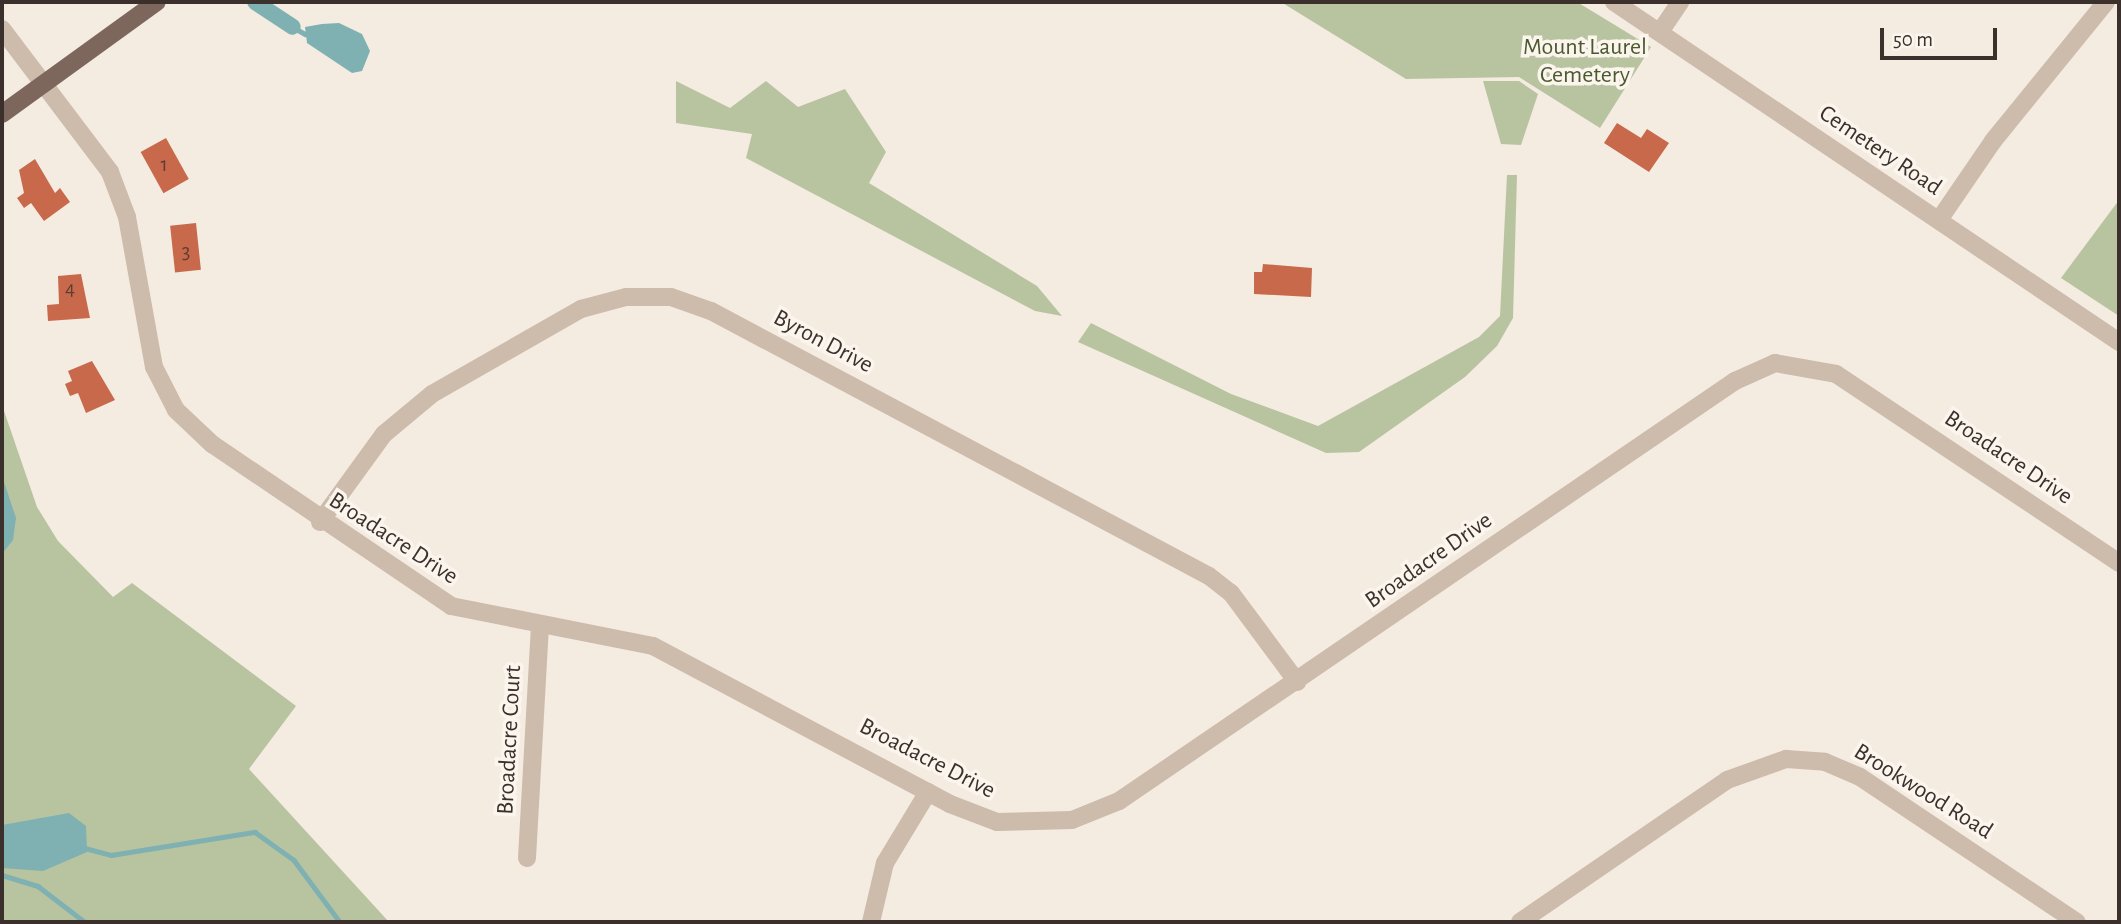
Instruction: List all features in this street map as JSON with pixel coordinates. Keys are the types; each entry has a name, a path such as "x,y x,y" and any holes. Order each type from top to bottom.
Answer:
{"main road":[{"path":"2,114 157,2"}],"street":[{"name":"Cemetery Road","path":"1614,2 2119,342"},
{"path":"1660,32 1680,2"},
{"path":"1939,220 1993,141 2106,2"},
{"name":"Broadacre Drive","path":"2,29 44,83 119,194 146,344 169,400 212,444 320,522 451,606 653,646 928,792 997,822 1072,820 1141,789 1735,381 1775,363 1796,362 1836,374 2119,563"},
{"name":"Byron Drive","path":"320,522 384,434 432,394 581,310 626,298 671,298 711,311 1209,576 1231,593 1297,682"},
{"name":"Broadacre Court","path":"527,858 540,625"},
{"name":"Brookwood Road","path":"1520,922 1727,780 1786,759 1825,762 1860,777 2077,922"},
{"path":"871,922 885,863 928,792"}],"green space":[{"name":"Mount Laurel Cemetery","path":"1281,2 1577,2 1651,47 1600,128 1519,77 1406,79"},
{"path":"676,81 730,108 766,81 798,107 845,89 886,152 869,183 1037,286 1062,316 1035,311 746,158 752,134 676,123"},
{"path":"1483,81 1519,81 1538,94 1521,145 1501,144"},
{"path":"1507,175 1517,175 1513,318 1497,346 1465,377 1359,452 1326,453 1078,342 1091,323 1231,394 1318,426 1479,337 1500,316"},
{"path":"2119,200 2119,316 2061,278"},
{"path":"2,405 37,507 58,541 113,597 132,583 296,706 249,769 389,922 2,922"}],"water":[{"path":"339,23 362,34 370,51 362,71 352,73 307,43 305,27"},
{"path":"2,476 16,518 13,540 2,554"},
{"path":"69,813 86,826 87,852 43,871 2,868 2,825"}],"building":[{"path":"1617,123 1641,138 1647,129 1669,143 1649,172 1604,143"},
{"path":"166,138 189,179 163,193 141,152"},
{"path":"35,159 55,193 60,188 70,202 44,221 31,203 24,208 17,198 24,193 19,170"},
{"path":"196,223 201,270 175,272 170,226"},
{"path":"1263,264 1312,268 1311,297 1254,294 1254,272 1262,272"},
{"path":"81,274 90,318 48,321 47,305 59,304 58,276"},
{"path":"92,361 115,400 86,413 78,393 70,396 65,384 72,381 68,371"}],"waterway":[{"path":"255,2 293,27"},
{"path":"293,27 305,34"},
{"path":"85,848 111,855 255,832 294,860 340,922"},
{"path":"2,875 38,886 85,922"}]}
